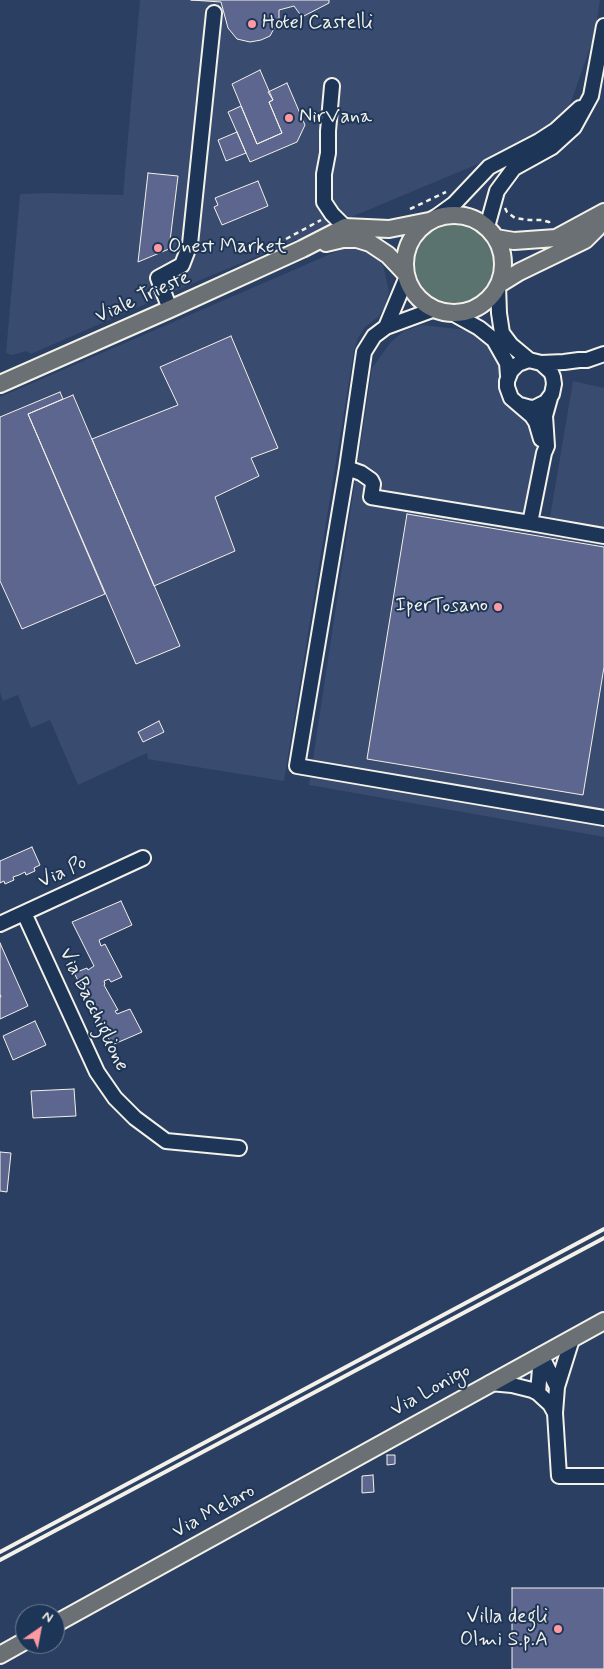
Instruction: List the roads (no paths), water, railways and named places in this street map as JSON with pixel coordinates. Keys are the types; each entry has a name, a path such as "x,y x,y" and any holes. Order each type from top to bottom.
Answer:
{"main road":[{"name":"Viale Trieste","path":"0,384 302,249 345,227 388,229 447,215 468,217 491,233 514,242 556,238 604,212"},
{"name":"Viale Trieste","path":"302,249 343,239 357,239 370,243 388,254 406,276 418,298 425,304 435,309 462,313 477,307 490,298 498,286 519,272 585,240 597,228 604,217"},
{"path":"406,276 404,261 409,244 419,228 433,219"},
{"path":"491,233 500,247 503,266 498,286"},
{"name":"Via Lonigo","path":"393,1436 604,1321"},
{"name":"Via Melaro","path":"65,1618 393,1436"},
{"path":"0,1655 15,1647"}],"street":[{"path":"170,309 158,278 182,264 190,244 214,13"},
{"path":"491,233 497,191 504,179 514,168 552,147 574,127 589,99 598,65 604,26"},
{"path":"332,86 328,153 324,174 324,202 332,214 345,227"},
{"path":"433,219 454,204 489,167 539,142 556,130 589,99"},
{"path":"386,326 406,276"},
{"path":"498,286 502,333 511,345 551,372 554,384"},
{"path":"435,309 386,326 374,336 364,352 347,468 297,766 604,818"},
{"path":"452,313 494,340 507,363 509,393 515,402 536,422 541,434 541,446 544,452"},
{"path":"508,376 514,367 524,361 564,362 587,360 604,354"},
{"path":"530,523 544,452 547,446 545,416 554,384 566,372 582,365 587,360"},
{"path":"520,405 531,408 536,407 550,398"},
{"path":"347,468 361,473 370,480 373,484 371,497 604,536"},
{"name":"Via Po","path":"0,924 143,858"},
{"name":"Via Bacchiglione","path":"24,913 98,1072 115,1098 135,1118 166,1140 238,1148"},
{"path":"572,1339 557,1387 555,1412 559,1476 604,1476"},
{"path":"541,1355 557,1387"},
{"path":"541,1355 538,1393 550,1404 555,1412"},
{"name":"Via Lonigo","path":"490,1383 520,1387 538,1393"}],"railway":[{"path":"0,1552 604,1229"},
{"path":"0,1560 604,1238"}],"place":[{"name":"Hotel Castelli","path":"252,24"},
{"name":"NirVana","path":"289,118"},
{"name":"Onest Market","path":"158,248"},
{"name":"IperTosano","path":"498,607"},
{"name":"Villa degli Olmi S.p.A","path":"558,1629"}]}
